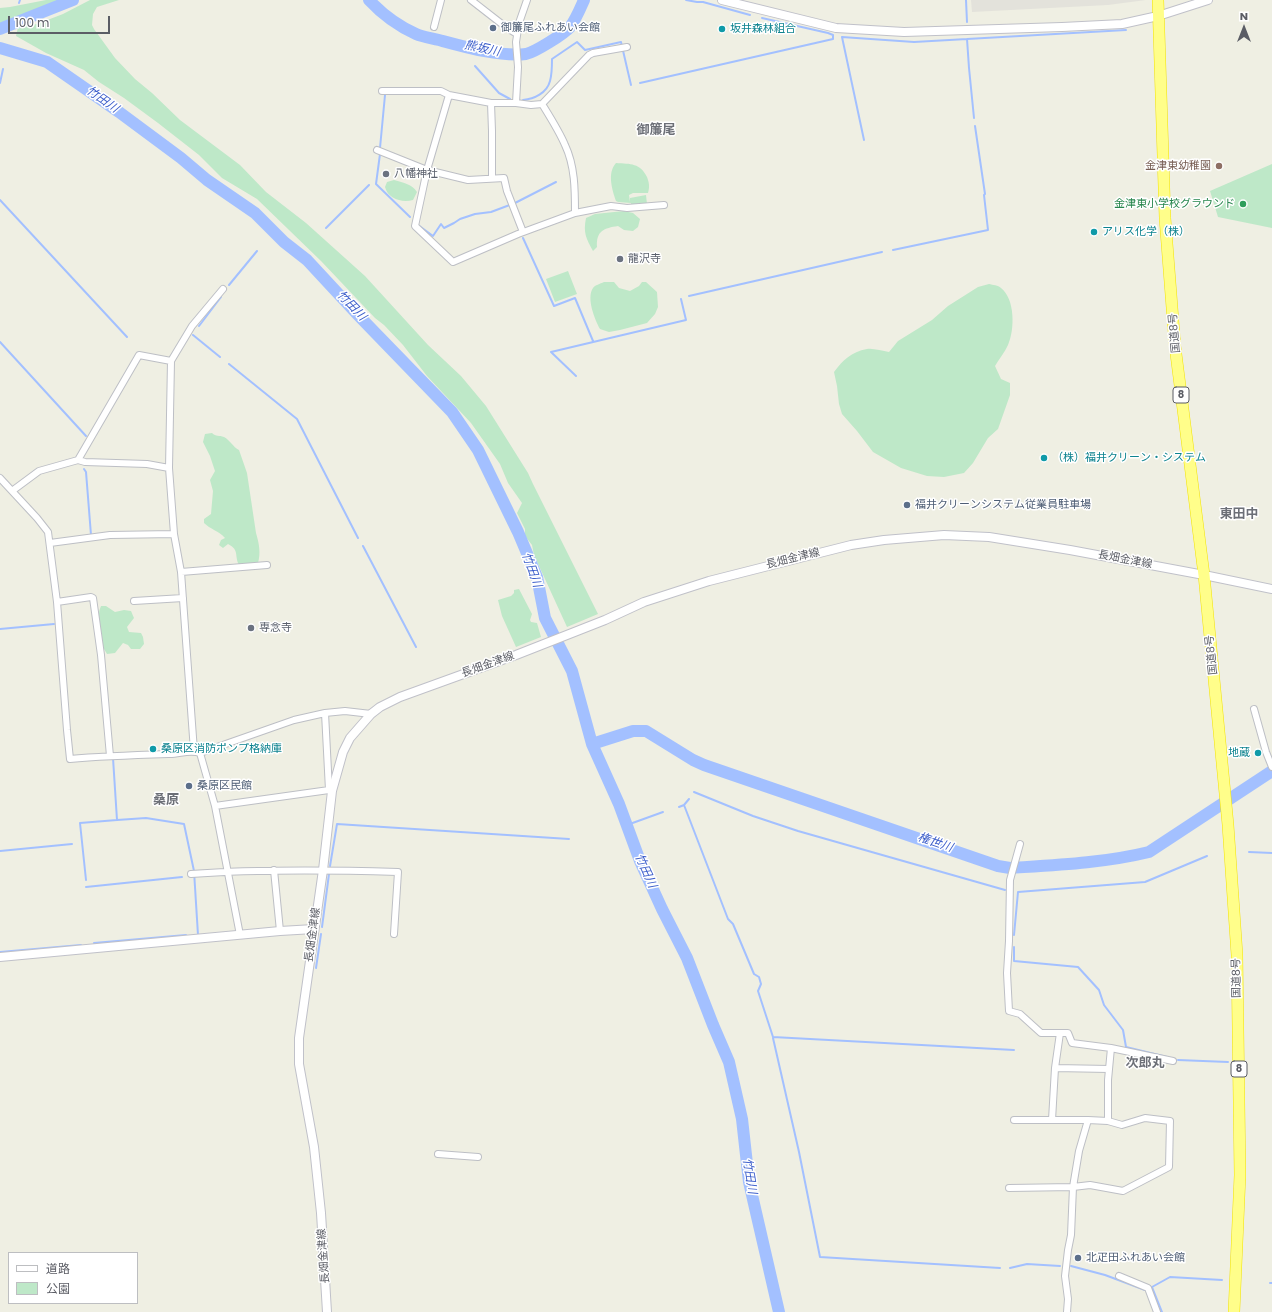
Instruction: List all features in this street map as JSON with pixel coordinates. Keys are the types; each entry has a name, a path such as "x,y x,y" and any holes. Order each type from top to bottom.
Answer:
{"highway":[{"name":"国道8号","path":"1158,0 1166,233 1175,346 1204,575 1225,790 1237,955 1240,1175 1234,1312"}],"main road":[{"path":"722,0 836,28 904,32 1122,24 1158,16 1208,0"},
{"name":"長畑金津線","path":"327,1312 321,1213 314,1147 299,1064 299,1038 323,870 330,790 343,752 350,738 371,714 380,707 400,697 516,655 605,620 644,602 716,579 851,545 908,537 989,536 1204,575 1272,589"},
{"path":"0,957 314,929"}],"street":[{"path":"434,28 441,0"},
{"path":"471,0 517,34"},
{"path":"516,103 518,67 516,47 517,34 527,0"},
{"path":"382,91 441,92 449,95 491,103 516,103 530,105 542,104 589,55 592,53 627,47"},
{"path":"449,95 427,170 415,226 453,262 523,232 575,213 611,206 627,208 664,205"},
{"path":"491,103 492,178"},
{"path":"542,104 569,154 573,170 575,213"},
{"path":"377,150 427,170 468,180 504,178 507,191 523,232"},
{"path":"223,289 192,326 171,361 169,468 174,534 181,572 197,752 215,806 240,935"},
{"path":"78,460 139,355 171,361"},
{"path":"12,491 39,471 78,460 85,462 147,464 169,468"},
{"path":"0,478 48,532 57,602 70,759 197,752 294,720 325,713 345,711 371,714"},
{"path":"50,543 110,536 174,534"},
{"path":"181,572 268,565"},
{"path":"57,602 91,597 93,598 101,656 110,756"},
{"path":"134,601 183,598"},
{"path":"1254,709 1271,765"},
{"path":"215,806 330,790 325,713"},
{"path":"1020,844 1010,880 1007,973 1009,1011 1020,1014 1041,1033 1068,1033 1072,1043 1111,1048 1172,1061"},
{"path":"274,870 280,931"},
{"path":"191,874 228,871 274,870 398,872 394,934"},
{"path":"1052,1120 1055,1068 1060,1033"},
{"path":"1108,1121 1111,1048"},
{"path":"1055,1068 1109,1068"},
{"path":"1009,1188 1073,1187 1090,1185 1123,1191 1169,1167 1170,1121 1145,1118 1122,1124 1108,1121 1088,1120 1014,1120"},
{"path":"1068,1312 1065,1276 1071,1235 1073,1187 1079,1150 1088,1120"},
{"path":"438,1154 478,1157"},
{"path":"1119,1276 1148,1288 1157,1312"}],"shaded area":[{"path":"971,0 1146,0 1108,5 972,12"}],"green space":[{"path":"46,0 64,0 0,26 0,8"},
{"path":"90,0 119,0 97,7 93,14 92,25 115,58 135,79 180,120 240,165 266,192 306,223 365,276 428,345 461,376 486,406 528,473 598,614 567,627 534,555 532,545 525,536 525,529 517,513 522,503 508,483 500,464 471,423 427,376 403,345 321,261 257,199 222,178 199,155 158,123 84,70 46,53 16,36 18,27 37,24 63,14"},
{"path":"616,163 634,165 644,172 649,183 648,193 633,193 629,195 630,202 630,198 646,195 647,204 631,206 631,203 616,201 611,176 613,167"},
{"name":"金津東小学校グラウンド","path":"1272,164 1272,228 1218,217 1210,191"},
{"path":"394,180 407,184 415,189 417,192 413,200 404,201 389,195 385,187 387,182"},
{"path":"624,211 633,213 640,219 638,227 633,231 624,230 618,226 605,229 598,237 597,247 593,251 586,235 586,218 595,214"},
{"path":"568,271 577,294 555,302 546,279"},
{"path":"604,282 614,282 619,288 630,291 639,286 642,282 646,282 657,292 658,307 655,314 647,323 609,332 600,329 594,315 590,297 594,287"},
{"path":"989,284 998,286 1006,293 1011,307 1013,323 1007,348 995,366 1001,379 1010,383 1010,395 998,429 988,438 973,463 964,473 944,477 927,476 901,468 873,452 842,414 834,372 844,360 861,350 875,349 889,352 898,341 932,320 948,306 978,287"},
{"path":"212,433 226,438 239,450 247,473 259,548 258,563 239,565 232,546 228,544 223,548 219,545 221,540 225,538 204,523 204,519 211,514 213,491 210,480 215,471 203,442 205,434"},
{"path":"519,589 532,614 530,620 531,622 537,623 541,637 516,647 502,616 498,600 511,596 514,593 514,590"},
{"path":"101,606 106,606 115,612 124,610 131,611 134,618 127,627 129,632 141,633 144,644 140,649 131,649 128,645 123,643 115,653 107,654 101,644 99,611"}],"waterway":[{"name":"熊坂川","path":"0,29 73,0"},
{"name":"熊坂川","path":"369,0 391,19 409,31 419,35 482,51 516,55 526,54 536,50 567,30 578,14 584,0"},
{"path":"686,0 703,2 750,15"},
{"path":"966,0 967,22"},
{"path":"640,83 833,39 833,35 828,33 762,18"},
{"path":"864,140 842,37 914,42 1126,30"},
{"path":"967,39 974,118"},
{"path":"523,100 536,97 546,89 551,78 552,59 577,42 585,50 621,42 631,85"},
{"name":"竹田川","path":"0,48 47,62 119,112 181,158 207,180 255,213 284,242 307,260 452,412 478,450 518,532 537,577 545,618 572,671 592,744 619,804 640,861 687,958 729,1062 742,1119 749,1182 779,1312"},
{"path":"475,66 499,93 510,99"},
{"path":"0,83 3,69"},
{"path":"380,148 385,95"},
{"path":"893,250 988,230 985,194 975,126"},
{"path":"380,154 376,184 410,217"},
{"path":"418,225 433,236 441,224 444,228 460,219 475,214 491,212 515,203 556,182"},
{"path":"326,228 369,185"},
{"path":"0,200 127,337"},
{"path":"523,238 554,306 575,298 593,341"},
{"path":"229,285 257,251"},
{"path":"689,296 882,252"},
{"path":"199,326 221,297"},
{"path":"576,376 551,352 686,320 681,299"},
{"path":"193,335 220,357"},
{"path":"0,342 86,436"},
{"path":"229,364 297,419 358,538"},
{"path":"84,469 86,472 91,535"},
{"path":"363,546 416,647"},
{"path":"0,629 54,624"},
{"name":"権世川","path":"592,744 633,731 646,731 693,760 704,765 998,866 1010,868 1063,865 1098,861 1149,852 1272,771"},
{"path":"113,758 117,820 146,818 184,824 194,871 198,935"},
{"path":"694,792 753,816 798,831 1005,890"},
{"path":"689,799 684,805 728,919 733,924 754,974 759,977 761,984 758,991 773,1037 1014,1050"},
{"path":"679,807 684,805"},
{"path":"627,825 663,812"},
{"path":"86,880 80,823 117,820"},
{"path":"330,866 337,824 569,839"},
{"path":"0,851 72,844"},
{"path":"1249,852 1272,853"},
{"path":"1014,935 1018,892 1145,882 1207,856"},
{"path":"322,927 329,874"},
{"path":"86,887 182,877"},
{"path":"316,968 321,934"},
{"path":"94,943 186,935"},
{"path":"0,952 81,945"},
{"path":"1014,947 1014,961 1078,967 1099,990 1104,1005 1123,1030 1126,1047 1167,1057"},
{"path":"773,1038 799,1152 820,1257 1000,1268"},
{"path":"1178,1060 1228,1062"},
{"path":"1010,1268 1027,1264 1060,1266"},
{"path":"1071,1266 1105,1275 1145,1290"},
{"path":"1162,1312 1152,1287 1170,1277 1222,1280"}],"place":[{"name":"御簾尾ふれあい会館","path":"493,28"},
{"name":"坂井森林組合","path":"722,29"},
{"name":"金津東幼稚園","path":"1219,166"},
{"name":"八幡神社","path":"386,174"},
{"name":"金津東小学校グラウンド","path":"1243,204"},
{"name":"アリス化学（株）","path":"1094,232"},
{"name":"龍沢寺","path":"620,259"},
{"name":"（株）福井クリーン・システム","path":"1044,458"},
{"name":"福井クリーンシステム従業員駐車場","path":"907,505"},
{"name":"専念寺","path":"251,628"},
{"name":"桑原区消防ポンプ格納庫","path":"153,749"},
{"name":"地蔵","path":"1258,753"},
{"name":"桑原区民館","path":"189,786"},
{"name":"北疋田ふれあい会館","path":"1078,1258"}],"district":[{"name":"御簾尾","path":"656,131"},
{"name":"東田中","path":"1239,515"},
{"name":"桑原","path":"166,801"},
{"name":"次郎丸","path":"1145,1064"}]}
